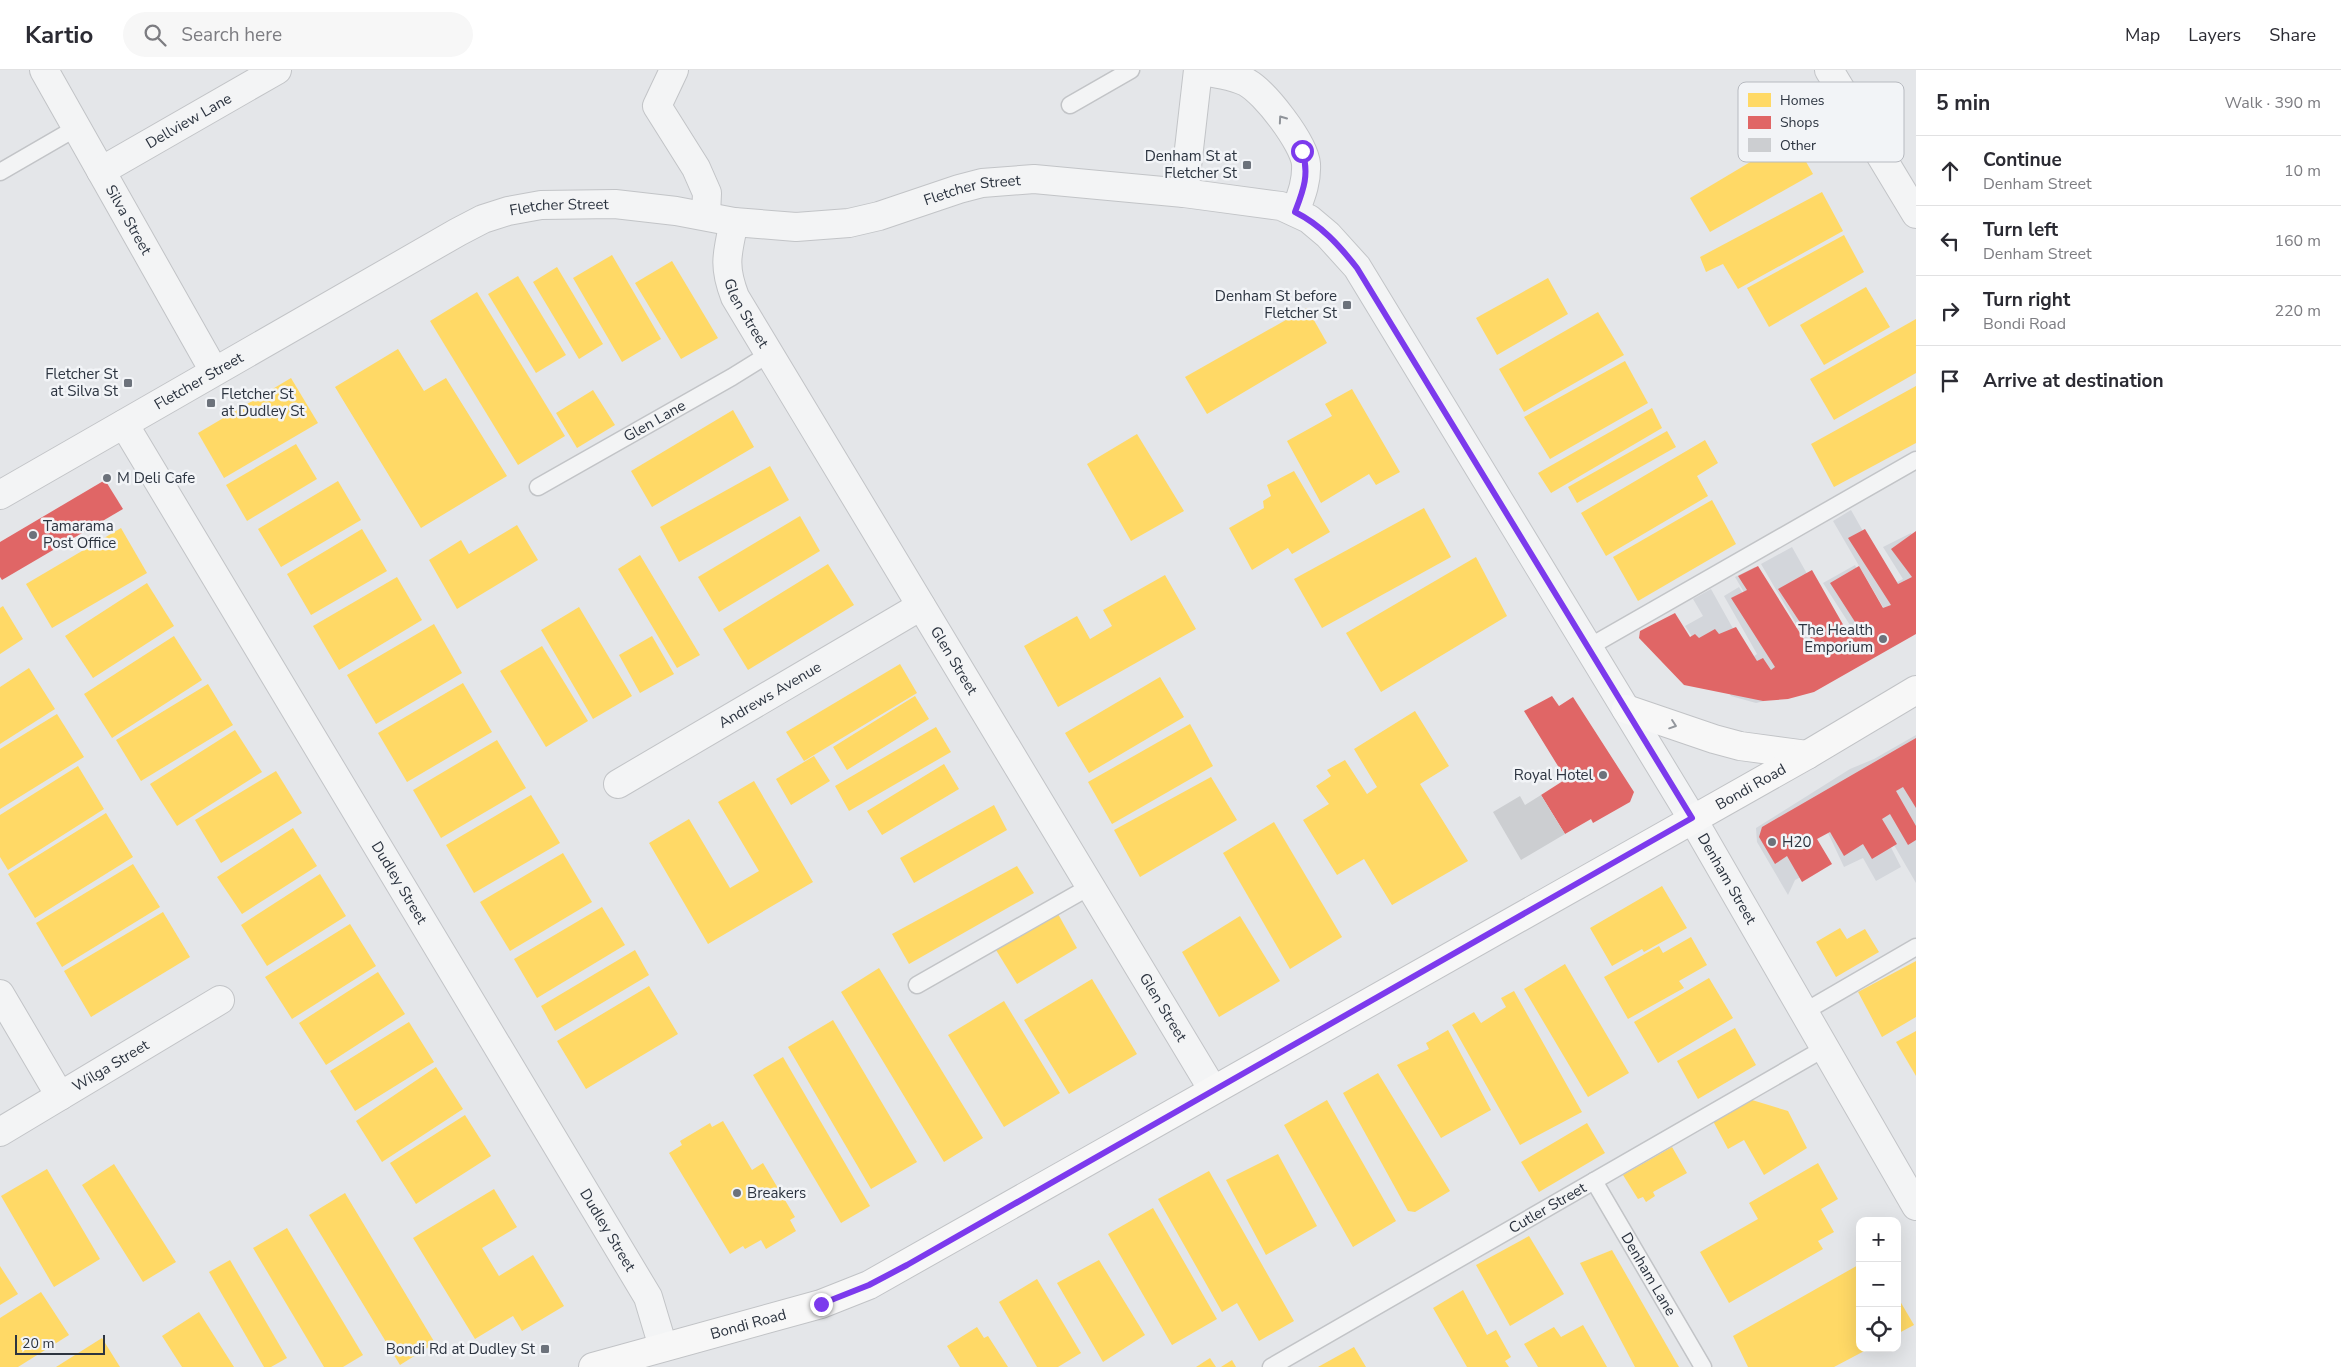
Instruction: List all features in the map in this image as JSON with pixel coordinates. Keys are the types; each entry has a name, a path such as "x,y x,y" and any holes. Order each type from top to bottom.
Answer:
{"main road":[{"name":"Bondi Road","path":"592,1367 821,1304 869,1285 1807,754 1916,690"},
{"path":"1626,709 1732,743 1807,754"}],"street":[{"name":"Silva Street","path":"44,70 214,371"},
{"name":"Dellview Lane","path":"101,171 277,70"},
{"path":"674,70 657,106 696,168 707,193 706,215"},
{"path":"1184,193 1198,70 1227,76 1247,83 1266,99 1283,120 1302,151 1306,163 1304,189 1295,212"},
{"path":"1829,70 1836,82"},
{"path":"1885,162 1916,214"},
{"name":"Fletcher Street","path":"0,495 458,232 483,219 508,211 541,205 615,204 706,215 734,222 796,227 849,223 879,216 959,189 1008,180 1034,179 1184,193"},
{"name":"Denham Street","path":"1184,193 1281,206 1295,212 1309,219 1328,235 1357,268 1692,818 1916,1206"},
{"name":"Glen Street","path":"734,222 728,252 727,276 735,297 1213,1090"},
{"name":"Dudley Street","path":"124,424 648,1297 663,1347"},
{"name":"Andrews Avenue","path":"618,784 921,606"},
{"path":"0,994 60,1096"},
{"name":"Wilga Street","path":"0,1132 220,1000"}],"lane":[{"path":"1070,105 1131,70"},
{"path":"0,172 76,128"},
{"name":"Glen Lane","path":"538,487 769,354"},
{"path":"1589,647 1916,460"},
{"path":"917,985 1091,886"},
{"path":"1804,1012 1916,947"},
{"name":"Cutler Street","path":"1271,1367 1824,1048"},
{"name":"Denham Lane","path":"1594,1181 1703,1367"}],"shaded area":[{"path":"1851,510 1893,584 1903,579 1883,547 1911,533 1916,541 1916,629 1781,697 1756,703 1731,696 1685,626 1703,616 1693,599 1711,589 1750,659 1757,654 1724,596 1739,587 1780,653 1735,577 1755,567 1804,648 1809,646 1761,564 1792,547 1838,629 1850,625 1823,583 1855,565 1878,609 1883,607 1833,521"},
{"path":"1916,735 1916,883 1858,783 1901,867 1876,881 1863,858 1844,867 1828,833 1816,837 1829,863 1795,880 1788,895 1757,842 1756,828 1850,769 1874,759"}],"building: Homes":[{"path":"1750,162 1806,162 1813,174 1710,232 1690,198"},
{"path":"1822,192 1843,231 1738,289 1723,264 1706,272 1700,257"},
{"path":"1844,235 1864,272 1769,327 1747,288"},
{"path":"612,255 661,339 622,362 573,278"},
{"path":"672,261 718,338 681,359 635,283"},
{"path":"557,267 603,344 579,359 533,282"},
{"path":"518,276 566,355 536,373 488,294"},
{"path":"1548,278 1568,314 1497,355 1476,318"},
{"path":"1866,287 1890,327 1824,365 1800,325"},
{"path":"477,292 565,436 518,465 430,321"},
{"path":"1307,308 1327,343 1207,414 1185,377"},
{"path":"1598,312 1624,355 1524,412 1499,369"},
{"path":"1916,319 1916,373 1834,420 1810,379"},
{"path":"398,349 424,391 446,378 507,476 421,528 335,387"},
{"path":"1625,361 1648,403 1550,459 1524,417"},
{"path":"291,378 318,423 224,478 198,433"},
{"path":"1916,386 1916,443 1834,487 1811,444"},
{"path":"1352,389 1400,472 1376,485 1369,474 1321,503 1287,441 1332,416 1325,404"},
{"path":"593,390 615,425 577,448 556,413"},
{"path":"1652,408 1662,428 1551,493 1538,473"},
{"path":"733,410 754,447 652,507 631,471"},
{"path":"1667,431 1676,447 1577,503 1568,487"},
{"path":"1137,434 1184,511 1131,541 1087,464"},
{"path":"1705,440 1718,463 1697,476 1708,496 1606,556 1581,513"},
{"path":"296,444 317,479 247,521 226,485"},
{"path":"770,466 789,500 679,562 660,527"},
{"path":"1294,471 1330,532 1292,554 1288,548 1252,570 1229,528 1264,508 1263,501 1271,496 1267,485"},
{"path":"338,481 361,520 281,567 258,529"},
{"path":"1712,500 1736,544 1638,601 1613,557"},
{"path":"1424,508 1451,557 1322,628 1294,579"},
{"path":"800,516 820,551 719,612 698,577"},
{"path":"517,525 538,560 457,609 429,560 461,540 469,554"},
{"path":"121,528 147,573 52,628 26,584"},
{"path":"362,529 387,571 311,615 287,574"},
{"path":"640,555 700,655 677,668 618,569"},
{"path":"1476,557 1507,616 1381,692 1346,633"},
{"path":"828,564 854,605 748,670 723,629"},
{"path":"1165,575 1196,629 1058,707 1024,646 1077,616 1090,639 1112,626 1103,610"},
{"path":"397,577 422,620 339,670 313,626"},
{"path":"147,583 174,626 93,678 65,636"},
{"path":"3,606 23,639 0,654 0,608"},
{"path":"579,607 632,696 593,719 541,630"},
{"path":"434,624 462,673 376,724 347,675"},
{"path":"174,636 202,680 112,738 84,694"},
{"path":"652,636 674,674 640,693 619,655"},
{"path":"542,646 588,721 546,747 500,671"},
{"path":"900,664 917,693 804,761 786,732"},
{"path":"29,668 55,709 0,744 0,687"},
{"path":"1160,677 1184,717 1089,773 1065,733"},
{"path":"463,683 492,732 407,782 378,733"},
{"path":"208,684 233,725 141,781 116,740"},
{"path":"915,696 929,719 847,770 833,747"},
{"path":"1415,711 1449,766 1420,784 1468,861 1392,905 1364,859 1337,875 1303,820 1329,804 1316,786 1331,776 1327,770 1345,760 1367,794 1377,787 1354,749"},
{"path":"57,714 84,757 0,809 0,749"},
{"path":"1190,724 1213,766 1112,824 1088,782"},
{"path":"936,727 951,752 849,811 835,786"},
{"path":"235,730 262,772 177,826 150,784"},
{"path":"497,740 526,788 441,838 413,790"},
{"path":"814,756 830,781 791,805 776,779"},
{"path":"944,764 959,789 882,835 867,811"},
{"path":"78,766 104,809 8,870 0,857 0,815"},
{"path":"276,771 302,813 221,863 195,820"},
{"path":"1211,777 1237,820 1140,877 1114,830"},
{"path":"754,781 813,882 708,944 649,843 689,819 730,888 759,871 718,802"},
{"path":"531,795 560,843 474,893 446,845"},
{"path":"994,805 1007,830 914,883 900,858"},
{"path":"106,813 133,857 35,918 8,874"},
{"path":"1274,822 1342,937 1290,969 1223,853"},
{"path":"293,828 317,866 242,914 217,877"},
{"path":"563,853 592,902 510,951 480,902"},
{"path":"133,864 160,907 62,967 36,923"},
{"path":"1017,866 1034,893 909,964 892,934"},
{"path":"320,874 346,916 267,966 241,925"},
{"path":"1662,886 1687,928 1644,952 1642,949 1612,966 1590,928"},
{"path":"602,907 625,945 537,998 514,959"},
{"path":"163,912 190,957 91,1017 64,971"},
{"path":"1058,914 1077,948 1017,984 996,950"},
{"path":"1240,916 1280,981 1219,1017 1182,952"},
{"path":"350,924 376,966 292,1019 265,977"},
{"path":"1840,928 1847,939 1865,929 1879,952 1836,977 1816,942"},
{"path":"1691,937 1707,965 1679,981 1684,988 1628,1019 1604,977 1659,946 1663,953"},
{"path":"635,950 649,975 555,1031 541,1006"},
{"path":"1916,961 1916,1017 1882,1037 1858,992"},
{"path":"1565,964 1629,1073 1588,1097 1524,989"},
{"path":"879,968 983,1138 944,1162 841,992"},
{"path":"378,972 405,1014 326,1065 299,1023"},
{"path":"1709,978 1733,1018 1658,1063 1634,1022"},
{"path":"1092,979 1137,1054 1069,1094 1024,1020"},
{"path":"649,986 678,1034 586,1089 557,1041"},
{"path":"1514,991 1582,1112 1520,1145 1452,1025 1474,1012 1481,1023 1506,1007 1501,998"},
{"path":"1004,1001 1060,1093 1004,1127 948,1035"},
{"path":"833,1020 917,1162 871,1189 788,1047"},
{"path":"409,1022 434,1062 355,1111 330,1071"},
{"path":"1735,1028 1756,1065 1698,1099 1677,1061"},
{"path":"1448,1030 1491,1110 1441,1138 1397,1065 1429,1049 1426,1043"},
{"path":"1916,1031 1916,1076 1896,1042"},
{"path":"783,1057 870,1206 841,1223 753,1075"},
{"path":"436,1067 463,1109 382,1162 356,1121"},
{"path":"1378,1073 1450,1191 1415,1212 1408,1211 1343,1093"},
{"path":"1327,1100 1396,1221 1353,1247 1284,1125"},
{"path":"1752,1100 1788,1111 1807,1148 1764,1175 1744,1140 1728,1149 1713,1121"},
{"path":"465,1115 491,1156 416,1204 390,1163"},
{"name":"Breakers","path":"723,1121 752,1170 763,1163 795,1217 790,1220 796,1231 766,1249 761,1240 745,1249 743,1246 730,1254 669,1153 682,1145 680,1141 710,1123 712,1127"},
{"path":"1587,1123 1605,1153 1539,1192 1521,1162"},
{"path":"1672,1147 1687,1173 1653,1192 1655,1196 1646,1202 1643,1197 1638,1199 1623,1175"},
{"path":"1278,1154 1317,1226 1266,1255 1226,1180"},
{"path":"1818,1163 1838,1199 1821,1209 1834,1232 1818,1241 1823,1249 1729,1303 1700,1252 1758,1219 1749,1203"},
{"path":"114,1164 176,1262 143,1282 82,1185"},
{"path":"47,1169 100,1259 54,1287 1,1196"},
{"path":"1209,1171 1294,1321 1259,1341 1237,1303 1222,1312 1158,1199"},
{"path":"494,1189 517,1227 482,1248 499,1276 533,1255 564,1306 522,1331 513,1316 475,1339 413,1238"},
{"path":"345,1193 435,1343 400,1365 309,1215"},
{"path":"1153,1208 1217,1319 1172,1345 1108,1234"},
{"path":"287,1228 363,1355 343,1367 324,1367 253,1248"},
{"path":"1529,1236 1564,1294 1510,1326 1476,1265"},
{"path":"1612,1250 1679,1367 1635,1367 1580,1263"},
{"path":"230,1260 287,1358 271,1367 264,1367 209,1272"},
{"path":"1099,1260 1145,1335 1103,1362 1057,1283"},
{"path":"0,1266 18,1294 0,1305"},
{"path":"1856,1266 1856,1352 1862,1352 1834,1367 1748,1367 1733,1336"},
{"path":"1037,1279 1081,1353 1058,1367 1037,1367 999,1302"},
{"path":"1463,1290 1487,1335 1496,1330 1511,1357 1505,1361 1509,1367 1467,1367 1433,1308"},
{"path":"41,1292 69,1335 18,1367 0,1367 0,1318"},
{"path":"1901,1303 1914,1325 1901,1332"},
{"path":"199,1312 234,1367 182,1367 162,1336"},
{"path":"1583,1325 1607,1367 1538,1367 1524,1344 1554,1327 1561,1337"},
{"path":"977,1327 984,1338 988,1336 1008,1367 960,1367 947,1346"},
{"path":"102,1338 120,1367 56,1367"},
{"path":"1354,1347 1366,1367 1318,1367"},
{"path":"1210,1358 1216,1367 1196,1367"},
{"path":"1232,1360 1236,1367 1221,1367"}],"building: Shops":[{"path":"105,480 123,509 2,580 0,577 0,542"},
{"path":"1865,529 1898,584 1912,577 1891,549 1916,531 1916,634 1814,692 1788,699 1763,701 1684,685 1639,638 1640,631 1675,613 1690,637 1695,634 1699,638 1715,629 1719,634 1736,627 1757,661 1763,658 1771,670 1775,667 1731,598 1747,590 1738,576 1758,566 1810,649 1815,645 1778,589 1812,570 1845,628 1850,626 1852,629 1857,625 1830,583 1859,566 1883,608 1891,605 1848,538"},
{"path":"1552,696 1559,706 1573,697 1634,792 1630,802 1593,823 1591,819 1565,834 1541,795 1566,779 1524,711"},
{"path":"1916,738 1916,808 1903,787 1896,791 1916,826 1916,840 1908,845 1890,814 1882,819 1897,844 1872,859 1863,844 1844,856 1830,832 1817,839 1832,864 1802,882 1787,856 1775,864 1759,837 1762,827"}],"building: Other":[{"path":"1541,795 1565,834 1521,860 1493,812 1520,796 1525,805"}],"place":[{"name":"Denham St at Fletcher St","path":"1247,165"},
{"name":"Denham St before Fletcher St","path":"1347,305"},
{"name":"Fletcher St at Silva St","path":"128,383"},
{"name":"Fletcher St at Dudley St","path":"211,403"},
{"name":"M Deli Cafe","path":"107,478"},
{"name":"Tamarama Post Office","path":"33,535"},
{"name":"The Health Emporium","path":"1883,639"},
{"name":"Royal Hotel","path":"1603,775"},
{"name":"H20","path":"1772,842"},
{"name":"Breakers","path":"737,1193"},
{"name":"Bondi Rd at Dudley St","path":"545,1349"}],"route":[{"path":"821,1304 845,1296 907,1265 1692,818 1357,268 1328,235 1309,219 1295,212 1306,179 1306,163 1302,151"}]}
